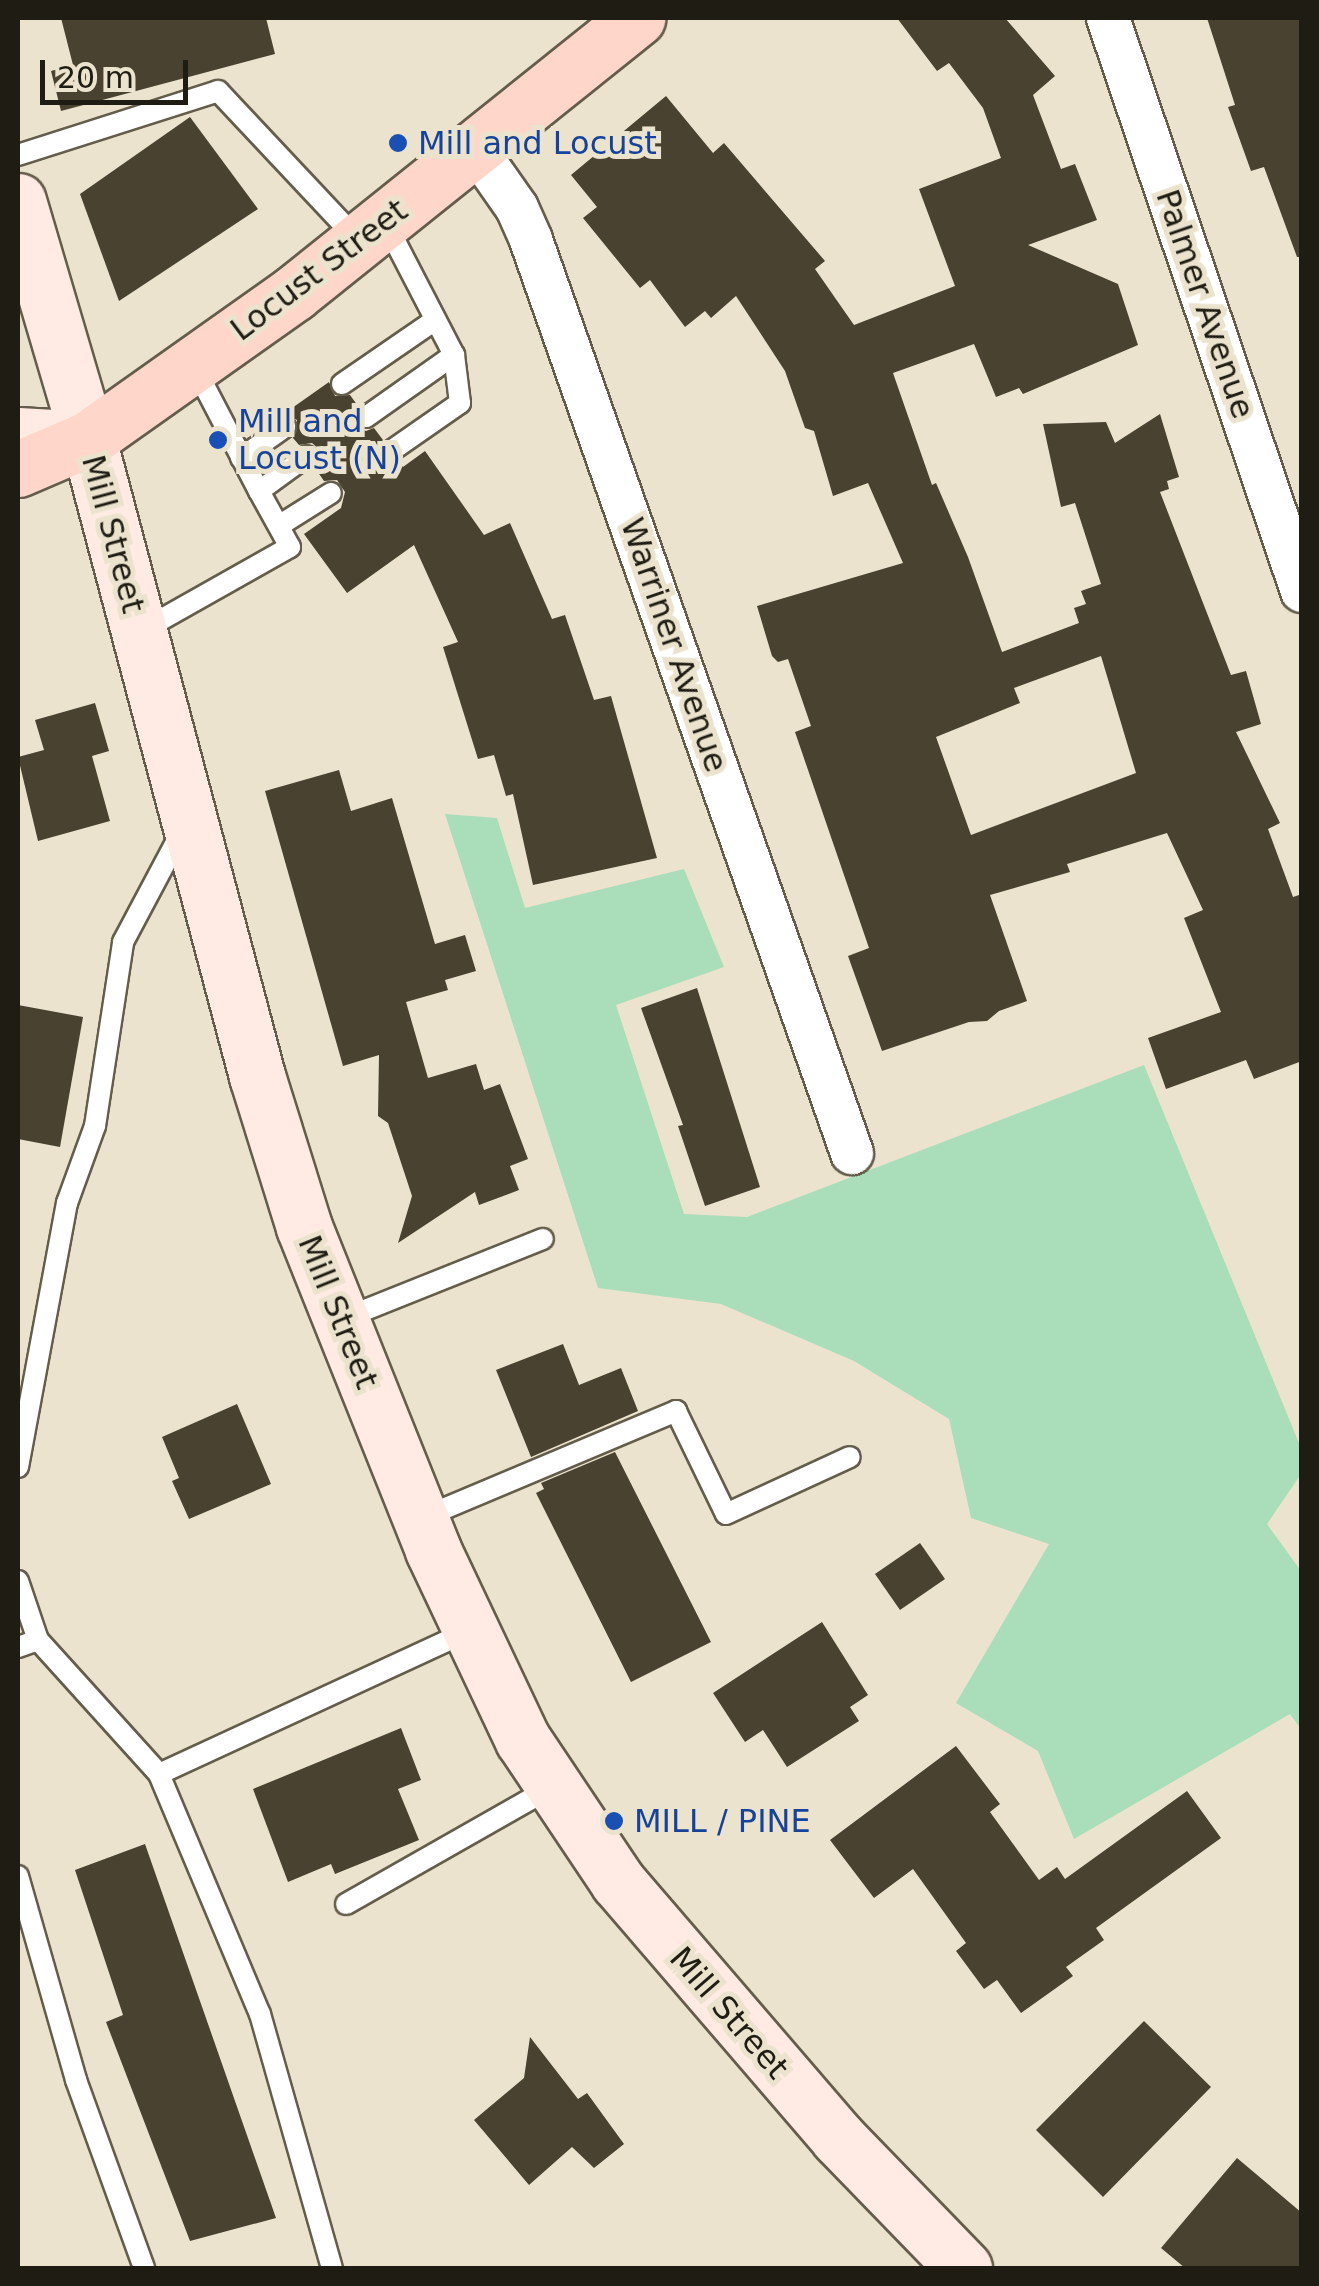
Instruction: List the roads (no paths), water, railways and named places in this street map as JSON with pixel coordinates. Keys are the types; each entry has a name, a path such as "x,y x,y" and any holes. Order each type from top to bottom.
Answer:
{"main road":[{"name":"Locust Street","path":"18,510 88,439 372,231 637,18"},
{"name":"Locust Street","path":"18,469 88,439"}],"street":[{"name":"Palmer Avenue","path":"1108,18 1302,591"},
{"name":"Warriner Avenue","path":"475,148 517,208 531,240 852,1152"},
{"name":"Mill Street","path":"18,201 88,439 257,1076 304,1227 420,1519 470,1630 523,1740 618,1882 838,2138 964,2268"},
{"path":"18,435 88,439"}],"lane":[{"path":"18,154 218,91 372,231 435,320 454,355 460,403 391,451"},
{"path":"342,384 435,320"},
{"path":"366,418 454,355"},
{"path":"139,632 290,547 193,364"},
{"path":"241,458 285,427"},
{"path":"259,491 307,456"},
{"path":"280,525 332,493"},
{"path":"18,1468 67,1203 95,1126 124,942 189,819"},
{"path":"341,1319 542,1239"},
{"path":"420,1519 676,1411 726,1514 850,1457"},
{"path":"18,1581 28,1643 158,1774 260,2014 332,2268"},
{"path":"158,1774 470,1630"},
{"path":"346,1904 554,1786"},
{"path":"18,1876 76,2080 144,2268"}],"place":[{"name":"Mill and Locust","path":"398,143"},
{"name":"Mill and Locust (N)","path":"218,440"},
{"name":"MILL / PINE","path":"614,1821"}]}
